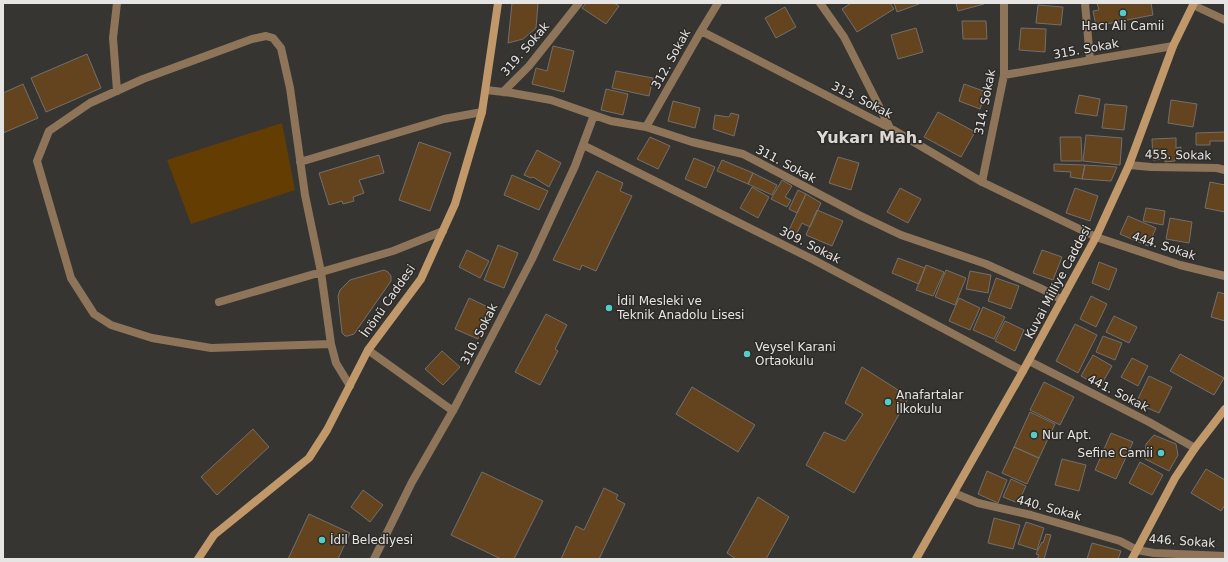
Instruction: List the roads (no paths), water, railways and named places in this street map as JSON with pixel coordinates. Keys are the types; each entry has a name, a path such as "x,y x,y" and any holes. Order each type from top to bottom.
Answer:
{"street":[{"path":"117,3 113,38 117,91"},
{"name":"İnönü Caddesi","path":"198,559 214,535 309,458 327,430 368,350 421,279 455,204 482,112 498,3"},
{"name":"319. Sokak","path":"503,92 528,66 579,3"},
{"name":"312. Sokak","path":"646,127 718,3"},
{"path":"820,3 844,37 890,128"},
{"name":"314. Sokak","path":"982,182 1004,76 1004,3"},
{"path":"1085,3 1090,60"},
{"path":"1194,4 1225,20"},
{"name":"Kuvai Milliye Caddesi","path":"916,559 1023,371 1096,237 1129,165 1173,46 1194,4"},
{"name":"313. Sokak","path":"701,31 890,128 982,182 1096,237"},
{"path":"331,344 211,348 152,338 111,326 94,314 71,278 37,161 49,131 90,103 143,79 252,39 266,36 273,38 281,48 290,88 305,195 321,272 331,344 336,363 350,386"},
{"name":"315. Sokak","path":"1004,76 1173,46"},
{"name":"311. Sokak","path":"486,90 551,100 611,121 646,127 692,142 743,154 859,216 901,235 986,264 1042,289 1062,300"},
{"path":"300,162 444,119 482,112"},
{"name":"310. Sokak","path":"374,559 412,482 453,411 532,259 575,166 594,115"},
{"name":"309. Sokak","path":"583,145 812,259 1023,371"},
{"name":"455. Sokak","path":"1129,165 1151,167 1217,168 1225,170"},
{"path":"219,302 393,251 443,231"},
{"name":"444. Sokak","path":"1096,237 1180,265 1225,276"},
{"path":"368,350 453,411"},
{"name":"441. Sokak","path":"1028,361 1143,419 1195,448"},
{"path":"1132,559 1175,478 1195,448 1225,409"},
{"name":"440. Sokak","path":"954,493 978,503 1031,515 1120,541 1137,550"},
{"name":"446. Sokak","path":"1137,550 1154,553 1225,556"}],"place":[{"name":"Hacı Ali Camii","path":"1123,13"},
{"name":"İdil Mesleki ve Teknik Anadolu Lisesi","path":"609,308"},
{"name":"Veysel Karani Ortaokulu","path":"747,354"},
{"name":"Anafartalar İlkokulu","path":"888,402"},
{"name":"Nur Apt.","path":"1034,435"},
{"name":"Sefine Camii","path":"1161,453"},
{"name":"İdil Belediyesi","path":"322,540"}],"district":[{"name":"Yukarı Mah.","path":"870,137"}]}
